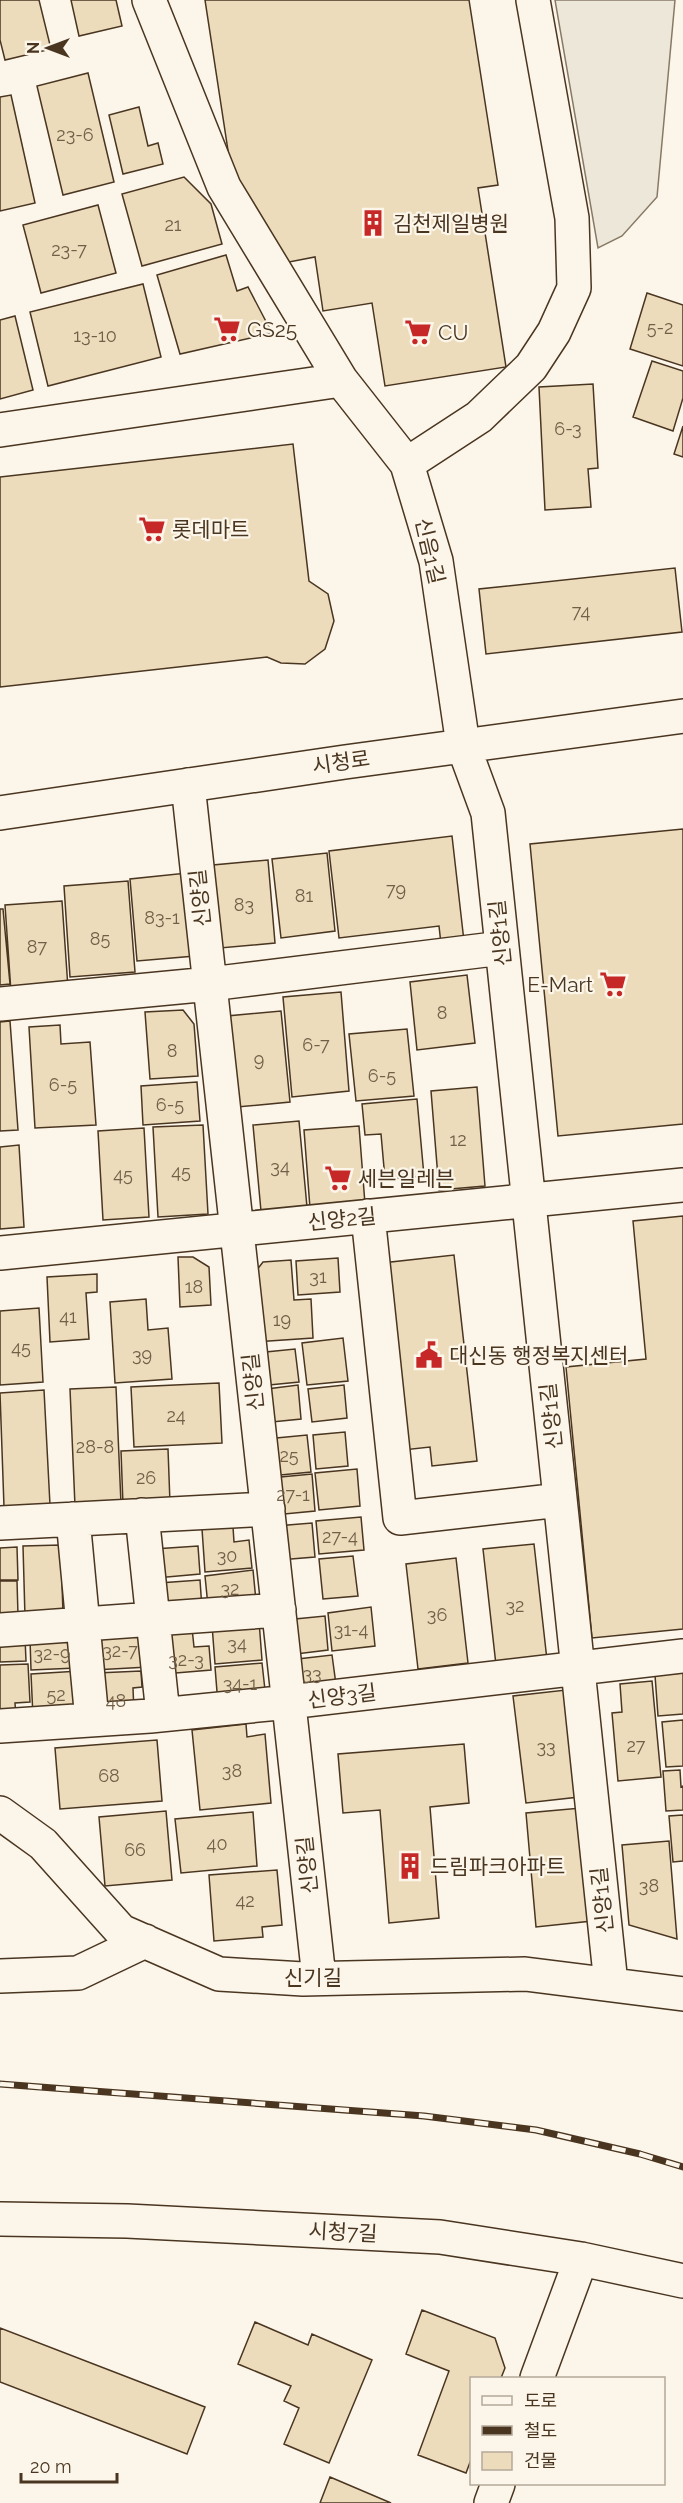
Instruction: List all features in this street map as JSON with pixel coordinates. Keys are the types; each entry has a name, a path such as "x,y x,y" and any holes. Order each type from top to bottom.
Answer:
{"street":[{"name":"신음1길","path":"149,0 224,187 341,380 407,464 436,561 463,746"},
{"path":"407,464 479,417 531,368 554,332 574,288 572,218 532,0"},
{"path":"0,430 341,380"},
{"name":"시청로","path":"0,813 683,716"},
{"name":"신양1길","path":"463,746 488,813 611,1984"},
{"name":"신양길","path":"188,785 319,1978"},
{"path":"0,1004 210,984 502,948"},
{"name":"신양2길","path":"0,1253 683,1185"},
{"path":"368,1216 400,1518 560,1500"},
{"path":"0,1523 268,1509"},
{"path":"142,1515 163,1714"},
{"path":"73,1519 92,1720"},
{"path":"0,1629 279,1610"},
{"name":"신양3길","path":"0,1726 289,1702 683,1656"},
{"name":"신기길","path":"0,1813 43,1844 121,1931 219,1974 319,1978 525,1974 683,1994"},
{"path":"0,1977 78,1973 145,1941"},
{"name":"시청7길","path":"0,2219 127,2221 440,2237 581,2259 683,2281"},
{"path":"538,2377 581,2259"},
{"path":"491,2503 498,2485"}],"shaded area":[{"path":"555,0 675,0 657,197 622,236 598,248"}],"building":[{"path":"0,0 39,0 51,49 5,60 0,40"},
{"path":"71,0 116,0 122,26 79,36"},
{"name":"김천제일병원","path":"205,0 469,0 498,185 478,188 506,367 385,386 372,303 323,311 315,257 284,263 231,170"},
{"path":"88,73 114,182 63,195 37,86"},
{"path":"11,95 35,203 0,211 0,97"},
{"path":"139,107 148,146 158,143 163,164 123,174 109,115"},
{"path":"184,177 211,204 222,244 142,266 122,194"},
{"path":"98,205 116,273 41,293 23,225"},
{"path":"226,255 237,291 248,287 272,333 180,354 157,275"},
{"path":"143,284 161,357 48,386 30,312"},
{"path":"647,293 683,305 683,366 630,349"},
{"path":"15,316 33,390 0,399 0,320"},
{"path":"652,361 683,371 683,398 673,431 633,417"},
{"path":"593,384 598,468 588,469 591,507 545,510 539,387"},
{"path":"683,426 683,457 674,454"},
{"name":"롯데마트","path":"293,444 309,581 328,594 334,621 325,649 305,664 281,663 267,657 0,687 0,477"},
{"path":"675,568 682,632 486,654 479,589"},
{"name":"E-Mart","path":"683,829 683,1124 558,1136 530,844"},
{"path":"452,836 465,950 442,953 439,926 339,938 329,851"},
{"path":"327,853 335,931 281,938 272,859"},
{"path":"268,860 275,943 220,948 213,865"},
{"path":"187,873 195,956 137,961 130,879"},
{"path":"128,881 135,972 70,977 64,886"},
{"path":"62,901 68,988 11,992 5,905"},
{"path":"0,909 3,909 10,984 0,985"},
{"path":"467,975 475,1043 417,1050 410,982"},
{"path":"341,992 349,1091 292,1097 283,997"},
{"path":"183,1010 194,1024 198,1076 150,1079 145,1012"},
{"path":"281,1011 290,1102 237,1107 227,1016"},
{"path":"10,1021 18,1130 0,1131 0,1022"},
{"path":"60,1025 61,1044 90,1042 96,1125 35,1128 29,1027"},
{"path":"407,1029 414,1096 356,1101 349,1034"},
{"path":"197,1082 200,1121 143,1125 141,1086"},
{"path":"477,1087 485,1186 439,1190 431,1091"},
{"path":"417,1099 424,1176 385,1179 381,1134 365,1135 362,1104"},
{"path":"299,1121 307,1207 261,1211 253,1125"},
{"path":"203,1125 208,1214 158,1217 153,1127"},
{"path":"359,1126 365,1204 310,1208 304,1130"},
{"path":"144,1128 149,1217 103,1220 98,1131"},
{"path":"19,1145 24,1227 0,1229 0,1147"},
{"path":"683,1216 683,1629 592,1638 566,1367 646,1359 633,1221"},
{"name":"대신동 행정복지센터","path":"454,1255 477,1461 432,1466 430,1447 403,1450 382,1263"},
{"path":"178,1257 193,1257 209,1267 211,1305 180,1307"},
{"path":"338,1258 340,1292 298,1295 296,1261"},
{"path":"291,1260 294,1300 311,1299 313,1338 254,1342 249,1280 263,1262"},
{"path":"97,1274 97,1292 86,1293 89,1339 50,1342 47,1277"},
{"path":"146,1299 148,1330 168,1328 172,1379 115,1383 110,1302"},
{"path":"39,1308 43,1382 0,1385 0,1311"},
{"path":"343,1338 348,1381 307,1385 302,1343"},
{"path":"295,1349 299,1382 259,1386 256,1353"},
{"path":"219,1383 222,1443 134,1447 131,1387"},
{"path":"298,1385 301,1419 262,1423 259,1390"},
{"path":"344,1385 347,1418 312,1422 308,1389"},
{"path":"116,1387 121,1504 75,1506 70,1389"},
{"path":"44,1390 50,1505 4,1507 0,1393"},
{"path":"345,1432 348,1466 316,1469 313,1435"},
{"path":"307,1435 311,1472 270,1476 266,1439"},
{"path":"168,1449 170,1503 123,1505 121,1451"},
{"path":"357,1469 360,1506 319,1510 315,1473"},
{"path":"312,1474 315,1511 274,1515 270,1478"},
{"path":"361,1517 364,1550 319,1554 316,1521"},
{"path":"312,1523 315,1557 279,1560 276,1526"},
{"path":"233,1527 234,1542 249,1540 252,1568 205,1572 202,1529"},
{"path":"534,1544 547,1660 496,1665 483,1549"},
{"path":"61,1545 63,1616 25,1617 23,1546"},
{"path":"198,1546 200,1574 156,1578 154,1549"},
{"path":"17,1547 18,1580 0,1580 0,1548"},
{"path":"353,1556 358,1596 323,1599 319,1559"},
{"path":"456,1558 468,1663 418,1669 406,1564"},
{"path":"253,1570 256,1601 208,1606 205,1576"},
{"path":"200,1580 202,1609 161,1612 159,1583"},
{"path":"0,1581 17,1581 18,1615 0,1615"},
{"path":"371,1607 375,1646 332,1651 328,1613"},
{"path":"325,1616 328,1650 288,1655 285,1620"},
{"path":"259,1621 262,1660 215,1664 212,1625"},
{"path":"192,1628 194,1647 209,1646 211,1670 164,1674 161,1647 175,1630"},
{"path":"145,1629 148,1667 94,1670 92,1633"},
{"path":"74,1637 76,1668 31,1670 30,1639"},
{"path":"25,1638 26,1661 0,1662 0,1639"},
{"path":"332,1655 337,1692 292,1686 289,1660"},
{"path":"262,1663 266,1699 218,1704 215,1667"},
{"path":"28,1664 30,1702 15,1703 16,1717 0,1718 0,1665"},
{"path":"79,1671 81,1714 33,1717 31,1674"},
{"path":"141,1671 142,1687 133,1688 134,1713 99,1714 97,1673"},
{"path":"683,1673 683,1714 658,1716 655,1675"},
{"path":"652,1681 661,1777 618,1781 612,1713 622,1712 620,1684"},
{"path":"566,1690 579,1797 526,1803 513,1696"},
{"path":"683,1720 683,1766 666,1767 662,1722"},
{"path":"246,1724 247,1737 265,1734 271,1803 200,1810 192,1730"},
{"path":"157,1740 162,1801 60,1809 55,1748"},
{"name":"드림파크아파트","path":"464,1744 469,1803 430,1807 439,1918 389,1923 380,1810 343,1813 338,1754"},
{"path":"680,1770 683,1810 666,1811 663,1771"},
{"path":"581,1808 592,1921 536,1927 526,1813"},
{"path":"166,1811 172,1880 105,1886 99,1817"},
{"path":"253,1812 257,1866 181,1873 175,1819"},
{"path":"683,1815 683,1861 673,1862 669,1816"},
{"path":"669,1841 677,1939 629,1925 622,1845"},
{"path":"277,1870 282,1925 262,1927 263,1937 214,1941 209,1875"},
{"path":"422,2310 495,2338 505,2368 501,2377 470,2377 470,2462 466,2473 418,2455 449,2371 406,2354"},
{"path":"255,2322 308,2345 312,2334 372,2360 329,2463 284,2444 299,2408 284,2401 291,2386 238,2364"},
{"path":"0,2328 205,2407 187,2454 0,2382"},
{"path":"330,2477 391,2503 320,2503"}],"railway":[{"path":"0,2084 424,2116 536,2130 640,2154 683,2167"}],"place":[{"name":"김천제일병원","path":"373,223"},
{"name":"GS25","path":"227,329"},
{"name":"CU","path":"418,332"},
{"name":"롯데마트","path":"152,529"},
{"name":"E-Mart","path":"613,984"},
{"name":"세븐일레븐","path":"338,1178"},
{"name":"대신동 행정복지센터","path":"429,1355"},
{"name":"드림파크아파트","path":"410,1866"}]}
